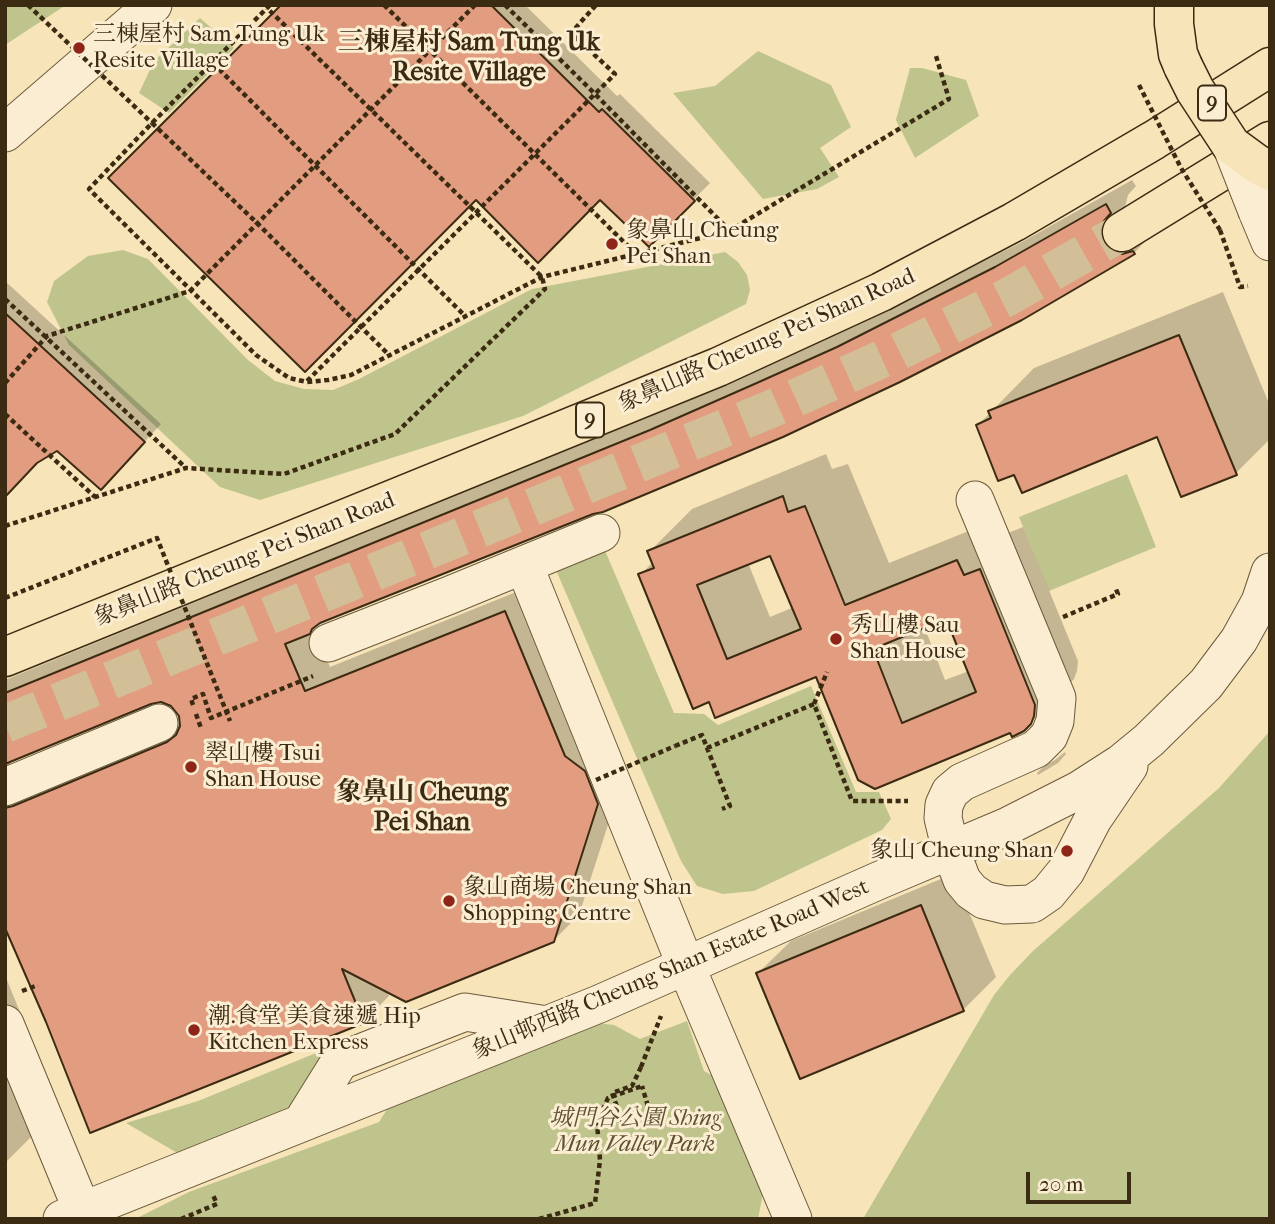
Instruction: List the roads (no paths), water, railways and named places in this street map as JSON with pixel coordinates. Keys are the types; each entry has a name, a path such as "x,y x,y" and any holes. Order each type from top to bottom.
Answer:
{"main road":[{"path":"1174,5 1180,60 1195,90 1231,145 1270,171"},
{"name":"象鼻山路 Cheung Pei Shan Road","path":"5,657 718,368 856,304 1014,222 1154,140 1270,67"},
{"path":"1122,232 1270,142"}],"street":[{"path":"5,133 153,5"},
{"path":"1157,5 1180,60"},
{"path":"1231,145 1264,226"},
{"path":"975,500 1057,698 1052,729 1036,749 962,782 950,792 942,811 951,851 962,880 984,900 1005,905 1032,904 1048,893 1066,871 1109,793 1149,740"},
{"path":"328,643 601,533"},
{"path":"524,565 686,966 778,1147 793,1219"},
{"name":"象山邨西路 Cheung Shan Estate Road West","path":"72,1215 548,1025 1008,826 1079,790 1121,763 1149,740 1206,684 1239,640 1260,602 1270,572"},
{"path":"5,787 159,723"},
{"path":"5,1024 72,1215"}],"tunnel":[{"path":"5,724 771,409 891,355 1006,298 1122,232"}],"place":[{"name":"三棟屋村 Sam Tung Uk Resite Village","path":"79,48"},
{"name":"象鼻山 Cheung Pei Shan","path":"612,244"},
{"name":"秀山樓 Sau Shan House","path":"836,639"},
{"name":"翠山樓 Tsui Shan House","path":"191,767"},
{"name":"象山 Cheung Shan","path":"1067,851"},
{"name":"象山商場 Cheung Shan Shopping Centre","path":"449,901"},
{"name":"潮.食堂 美食速遞 Hip Kitchen Express","path":"194,1030"}],"district":[{"name":"三棟屋村 Sam Tung Uk Resite Village","path":"469,59"},
{"name":"象鼻山 Cheung Pei Shan","path":"422,809"}],"park label":[{"name":"城門谷公園 Shing Mun Valley Park","path":"635,1132"}]}
